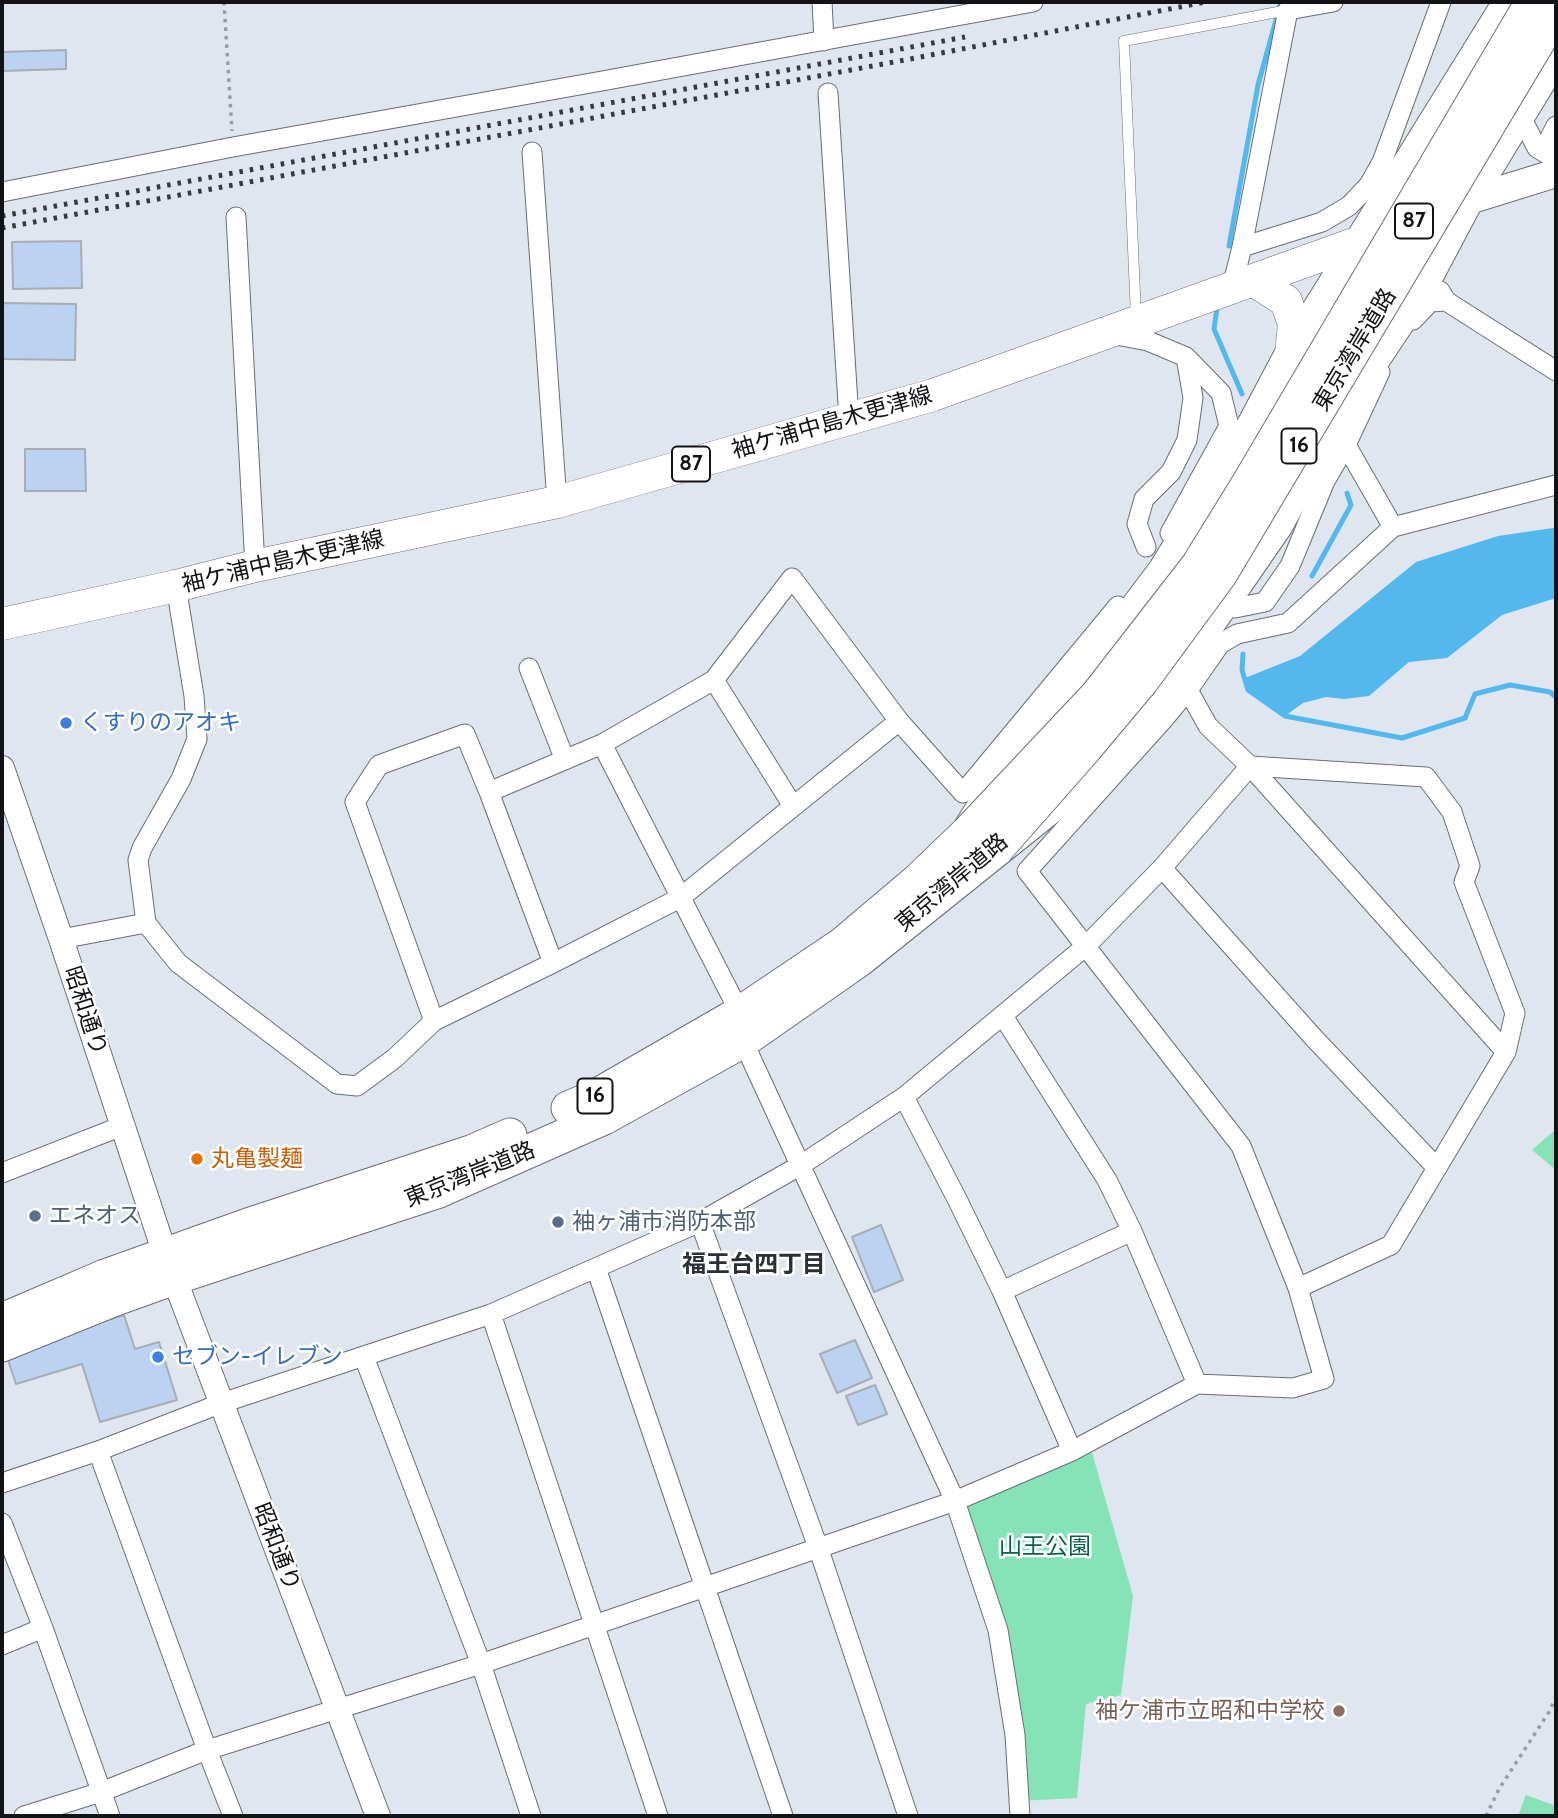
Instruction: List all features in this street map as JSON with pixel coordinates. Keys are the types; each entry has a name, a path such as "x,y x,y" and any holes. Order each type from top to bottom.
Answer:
{"highway":[{"name":"16","path":"968,832 1021,748 1082,681 1164,572 1255,423 1292,355 1374,237 1510,2"},
{"name":"東京湾岸道路","path":"742,1027 918,880 968,832 1097,695 1198,565 1532,2"},
{"name":"東京湾岸道路","path":"2,1320 105,1276 169,1266 439,1191 604,1118 742,1027 858,961 997,849 1142,681 1220,575 1556,12"},
{"name":"16","path":"997,849 1075,787 1174,673 1276,525 1343,404 1403,314 1466,201 1556,53"},
{"name":"東京湾岸道路","path":"2,1345 113,1300 169,1266"}],"main road":[{"path":"1466,201 1552,161"},
{"name":"87","path":"1374,237 1466,201"},
{"name":"袖ケ浦中島木更津線","path":"2,624 255,566 557,502 933,395 1374,237"},
{"path":"1242,284 1286,301 1294,324 1292,355"}],"street":[{"path":"822,2 824,41"},
{"path":"2,192 233,147 1033,2"},
{"path":"1242,284 1242,247 1288,10 1333,2"},
{"path":"1242,247 1322,222 1349,206 1369,185 1382,162 1441,2"},
{"path":"828,93 849,419"},
{"path":"1520,115 1537,148 1552,161"},
{"path":"1552,161 1556,126"},
{"path":"532,152 557,502"},
{"path":"236,217 255,566"},
{"path":"1374,237 1408,247 1429,271 1446,301 1556,371"},
{"path":"1235,608 1265,602 1290,566 1325,481 1346,445 1379,373 1415,316 1430,302 1446,301"},
{"path":"489,792 602,744 713,680 792,578 899,720 963,793 1112,614 1160,551 1229,426 1221,393 1186,357 1148,341 1103,333"},
{"path":"1146,547 1137,524 1144,499 1171,472 1187,440 1193,398 1186,357"},
{"path":"1346,445 1394,527"},
{"path":"24,1816 101,1792 206,1750 481,1664 955,1501 1072,1451 1197,1384 1293,1388 1324,1379 1298,1288 1241,1146 1027,871 1163,720 1220,644 1237,634 1288,623 1394,527 1556,485"},
{"path":"176,586 194,696 197,739 181,779 138,860 146,923 178,963 337,1084 357,1086 395,1058 434,1021 680,898 899,720"},
{"path":"529,668 565,760"},
{"path":"713,680 793,806"},
{"path":"1188,690 1208,726 1250,766 1506,1052"},
{"path":"434,1021 355,802 379,765 465,734 553,963"},
{"path":"602,744 742,1027 955,1501 998,1630 1015,1735 1020,1816"},
{"path":"2,1483 98,1451 222,1403 491,1314 701,1222 802,1165 904,1097 1086,946 1162,868 1250,766"},
{"path":"1250,766 1426,777 1452,812 1470,866 1464,882 1515,1013 1506,1052 1391,1245 1298,1288"},
{"name":"昭和通り","path":"2,768 169,1266 378,1816"},
{"path":"1162,868 1313,1037 1437,1168"},
{"path":"61,939 146,923"},
{"path":"1003,1016 1107,1180 1132,1231 1197,1384"},
{"path":"904,1097 1002,1291 1072,1451"},
{"path":"2,1173 122,1126"},
{"path":"701,1222 818,1547 902,1815"},
{"path":"1002,1291 1132,1231"},
{"path":"597,1268 783,1816"},
{"path":"491,1314 659,1816"},
{"path":"364,1357 481,1664 531,1816"},
{"path":"98,1451 206,1750 233,1816"},
{"path":"2,1523 43,1628 110,1816"},
{"path":"2,1644 43,1628"}],"lane":[{"path":"1136,321 1124,41 1288,10"}],"path":[{"path":"223,2 233,147"},
{"path":"1486,1816 1499,1789 1556,1697"}],"green space":[{"path":"1556,1129 1556,1170 1532,1150"},
{"name":"山王公園","path":"1089,1442 1133,1596 1121,1695 1086,1704 1077,1798 1019,1801 998,1630 955,1501"},
{"path":"1526,1795 1556,1806 1556,1816 1518,1816"}],"water":[{"path":"1553,528 1556,530 1556,598 1502,615 1447,658 1409,662 1369,696 1344,699 1326,697 1303,703 1285,716 1248,690 1245,678 1300,656 1416,562 1498,536"}],"building":[{"path":"66,50 66,69 2,71 2,52"},
{"path":"81,241 82,288 13,289 12,242"},
{"path":"2,303 76,304 75,360 2,359"},
{"path":"25,449 85,449 86,491 25,491"},
{"path":"881,1225 903,1280 874,1292 852,1237"},
{"path":"124,1315 135,1349 159,1342 177,1400 100,1422 82,1364 16,1384 5,1351"},
{"path":"855,1340 872,1378 837,1393 820,1354"},
{"path":"875,1385 887,1414 858,1425 846,1396"}],"waterway":[{"path":"1229,246 1258,85 1281,2"},
{"path":"1217,308 1214,329 1242,394"},
{"path":"1312,576 1351,505 1347,493"},
{"path":"1243,654 1242,670 1248,690 1285,716 1402,738 1465,718 1475,694 1510,685 1550,692 1556,697"}],"railway":[{"path":"2,228 1206,2"},
{"path":"2,216 965,37"}],"place":[{"name":"くすりのアオキ","path":"66,723"},
{"name":"丸亀製麺","path":"197,1159"},
{"name":"エネオス","path":"35,1216"},
{"name":"袖ヶ浦市消防本部","path":"558,1222"},
{"name":"セブン-イレブン","path":"158,1357"},
{"name":"袖ケ浦市立昭和中学校","path":"1339,1711"}],"district":[{"name":"福王台四丁目","path":"754,1265"}]}
